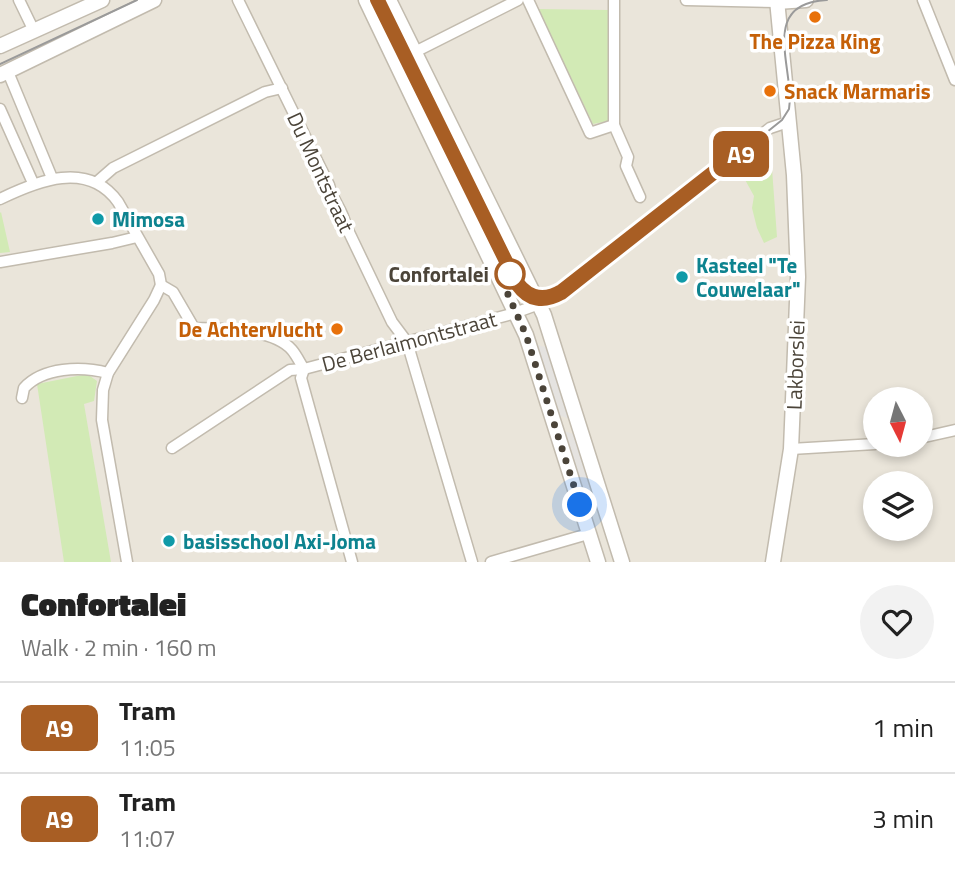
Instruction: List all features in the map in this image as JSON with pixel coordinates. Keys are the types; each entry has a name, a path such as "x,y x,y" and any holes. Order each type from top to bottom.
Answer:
{"street":[{"path":"19,0 34,31"},
{"path":"0,46 102,0"},
{"path":"52,178 4,74 154,0"},
{"name":"Du Montstraat","path":"238,0 392,323 407,342 472,562"},
{"path":"366,0 526,335 597,562"},
{"path":"389,0 539,304 622,562"},
{"path":"397,61 518,0"},
{"path":"528,0 590,134 614,125"},
{"path":"614,0 614,125 628,157 626,166 640,197"},
{"path":"685,0 806,0"},
{"path":"923,0 955,80"},
{"name":"Lakborslei","path":"773,562 796,449 798,269 796,202 777,1"},
{"path":"97,182 113,168 265,92 282,88"},
{"path":"0,109 33,183"},
{"name":"De Berlaimontstraat","path":"172,448 290,370 304,369 407,342 550,300 771,128 788,122"},
{"path":"0,199 33,183 52,178 78,178 97,182 110,191 118,202 159,274 161,285 154,300 108,373 103,390 102,420 127,562"},
{"path":"0,262 137,237"},
{"path":"161,285 173,292 194,328 244,330 290,348 304,369 301,378 352,562"},
{"path":"22,398 24,388 39,375 79,369 108,373"},
{"path":"933,435 955,430"},
{"path":"796,449 863,445"},
{"path":"491,562 588,534"}],"shaded area":[{"path":"0,0 955,0 955,562 0,562"},
{"path":"534,344 549,348 572,420 556,414"},
{"path":"560,430 577,435 597,500 581,497"}],"green space":[{"path":"538,9 608,10 608,121 593,124"},
{"path":"405,64 483,225 481,226 402,65"},
{"path":"770,141 777,237 764,243 752,208 754,196 743,176 734,169"},
{"path":"0,213 10,252 0,253"},
{"path":"87,374 97,381 94,401 84,404 111,562 64,562 37,384"}],"tram line":[{"path":"0,64 137,0"},
{"name":"A9","path":"375,0 516,286 524,296 534,301 550,301 562,295 746,150 731,156 561,289 548,295 533,294 520,284 515,275 380,0"},
{"path":"376,0 516,286 526,296 537,301 549,301 562,295 782,120 789,109 790,99 784,35 787,22 794,11 807,3 827,0"}],"place":[{"name":"The Pizza King","path":"815,17"},
{"name":"Snack Marmaris","path":"770,91"},
{"name":"Mimosa","path":"98,219"},
{"name":"Confortalei","path":"510,274"},
{"name":"Kasteel \"Te Couwelaar\"","path":"682,277"},
{"name":"De Achtervlucht","path":"337,329"},
{"name":"basisschool Axi-Joma","path":"169,541"}],"route":[{"path":"510,274 502,281 526,335 580,505"}]}
